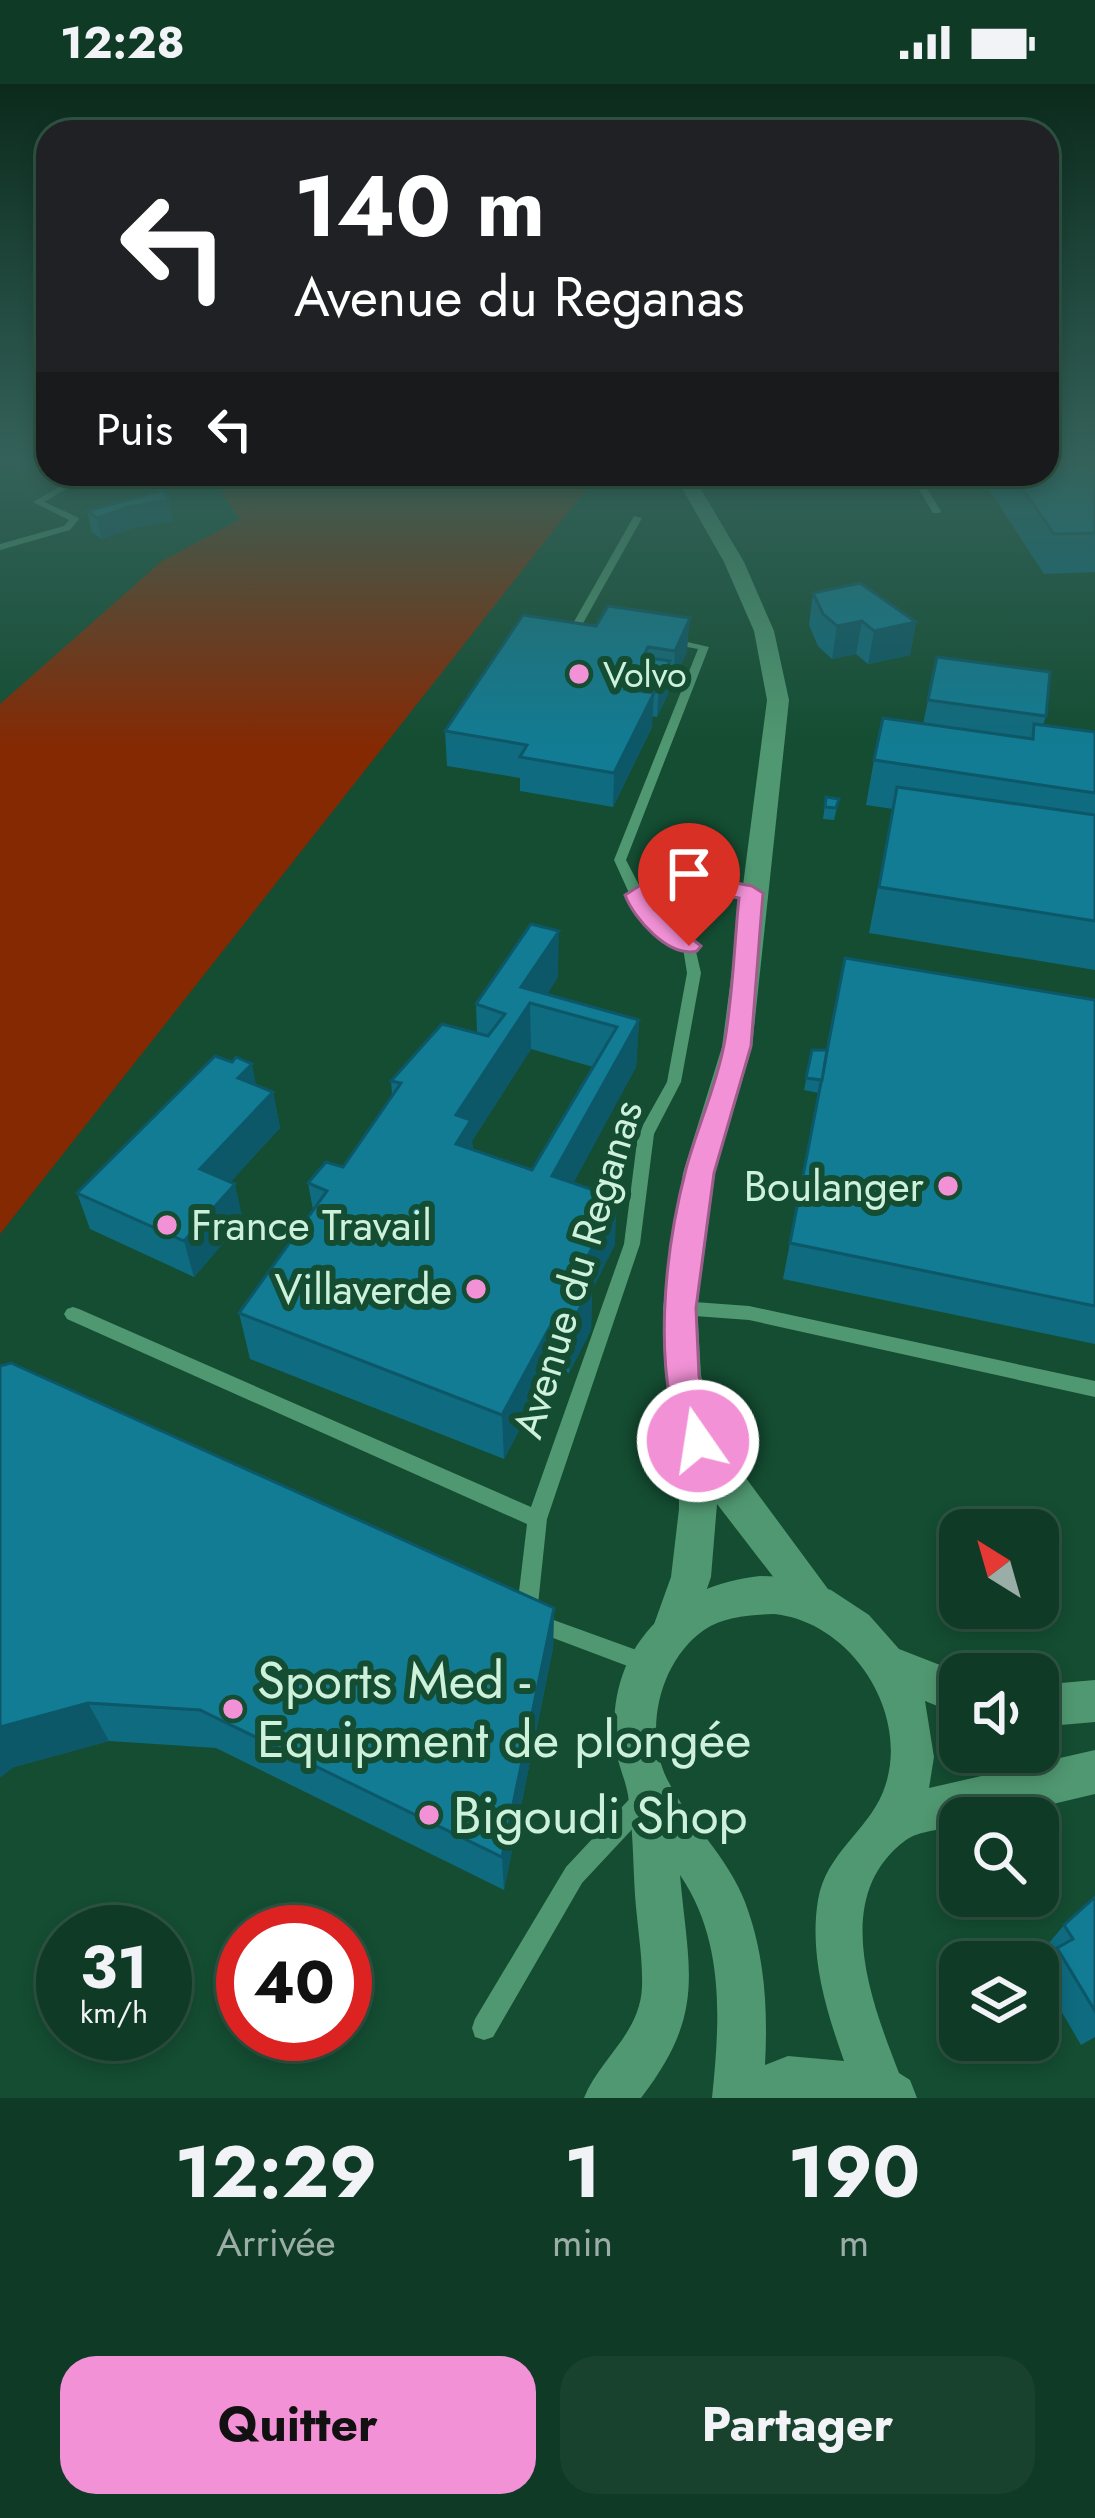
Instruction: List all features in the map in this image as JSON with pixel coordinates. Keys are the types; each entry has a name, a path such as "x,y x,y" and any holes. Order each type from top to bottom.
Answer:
{"street":[{"path":"609,2098 655,2039 666,1989 650,1793 637,1746 637,1703 649,1664 674,1627 691,1577 698,1441 682,1376 680,1308 699,1173 737,1046 778,700 764,631 732,559"},
{"path":"698,1441 742,1507 819,1604"},
{"path":"674,1627 705,1607 742,1595 782,1594 819,1604 851,1624 887,1665 908,1710 914,1748 910,1785 894,1819 859,1855 842,1890 837,1929 860,2039 886,2094"},
{"path":"887,1665 939,1686"},
{"path":"1059,1704 1095,1701"},
{"path":"894,1819 1095,1772"},
{"path":"650,1793 722,1903 743,1986 741,2098 788,2081 886,2094"}],"lane":[{"path":"597,631 573,633 615,559"},
{"path":"662,640 704,647 620,860 637,895 664,877 752,893"},
{"name":"Avenue du Reganas","path":"637,895 644,912 689,946 694,973 674,1082 646,1134 632,1244 537,1520 532,1594 516,1614 649,1664"},
{"path":"680,1308 749,1313 1095,1389"},
{"path":"73,1314 537,1520"},
{"path":"484,2028 574,1875 650,1793"}],"shaded area":[{"path":"531,559 0,1234 0,704 162,561"}],"building":[{"path":"860,583 916,622 874,631 862,621 837,626 823,614 813,593"},
{"path":"608,606 690,618 675,651 648,647 643,657 670,661 659,683 631,679 625,689 654,693 614,773 520,757 527,745 445,731 523,615 596,626"},
{"path":"937,657 1050,672 1046,716 928,700"},
{"path":"883,718 1033,739 1034,724 1095,732 1095,793 874,760"},
{"path":"897,787 1095,815 1095,921 879,887"},
{"path":"826,797 839,799 836,808 825,807"},
{"path":"531,924 559,931 521,987 639,1020 552,1176 617,1198 577,1278 592,1284 570,1328 552,1323 502,1415 239,1313 327,1191 308,1183 326,1162 343,1167 401,1083 391,1081 442,1024 488,1036 505,1014 476,1004","holes":["530,1003 617,1027 532,1170 456,1144 471,1120 456,1115"]},
{"name":"Boulanger","path":"845,958 1095,1000 1095,1306 790,1243"},
{"path":"812,1050 827,1050 822,1080 806,1078"},
{"path":"215,1056 252,1064 238,1078 273,1092 200,1169 235,1184 184,1241 77,1193"},
{"path":"11,1363 554,1608 502,1857 200,1710 88,1703 0,1727 0,1366"},
{"path":"1095,1897 1095,2011 1059,1951 1073,1939 1064,1925"}],"place":[{"name":"Volvo","path":"579,674"},
{"name":"Boulanger","path":"948,1186"},
{"name":"France Travail","path":"167,1225"},
{"name":"Villaverde","path":"476,1289"},
{"name":"Sports Med - Equipment de plongée","path":"233,1709"},
{"name":"Bigoudi Shop","path":"429,1815"}],"route":[{"path":"689,946 644,912 637,895 664,877 752,893 737,1046 699,1173 680,1308 682,1376 698,1441"}]}
